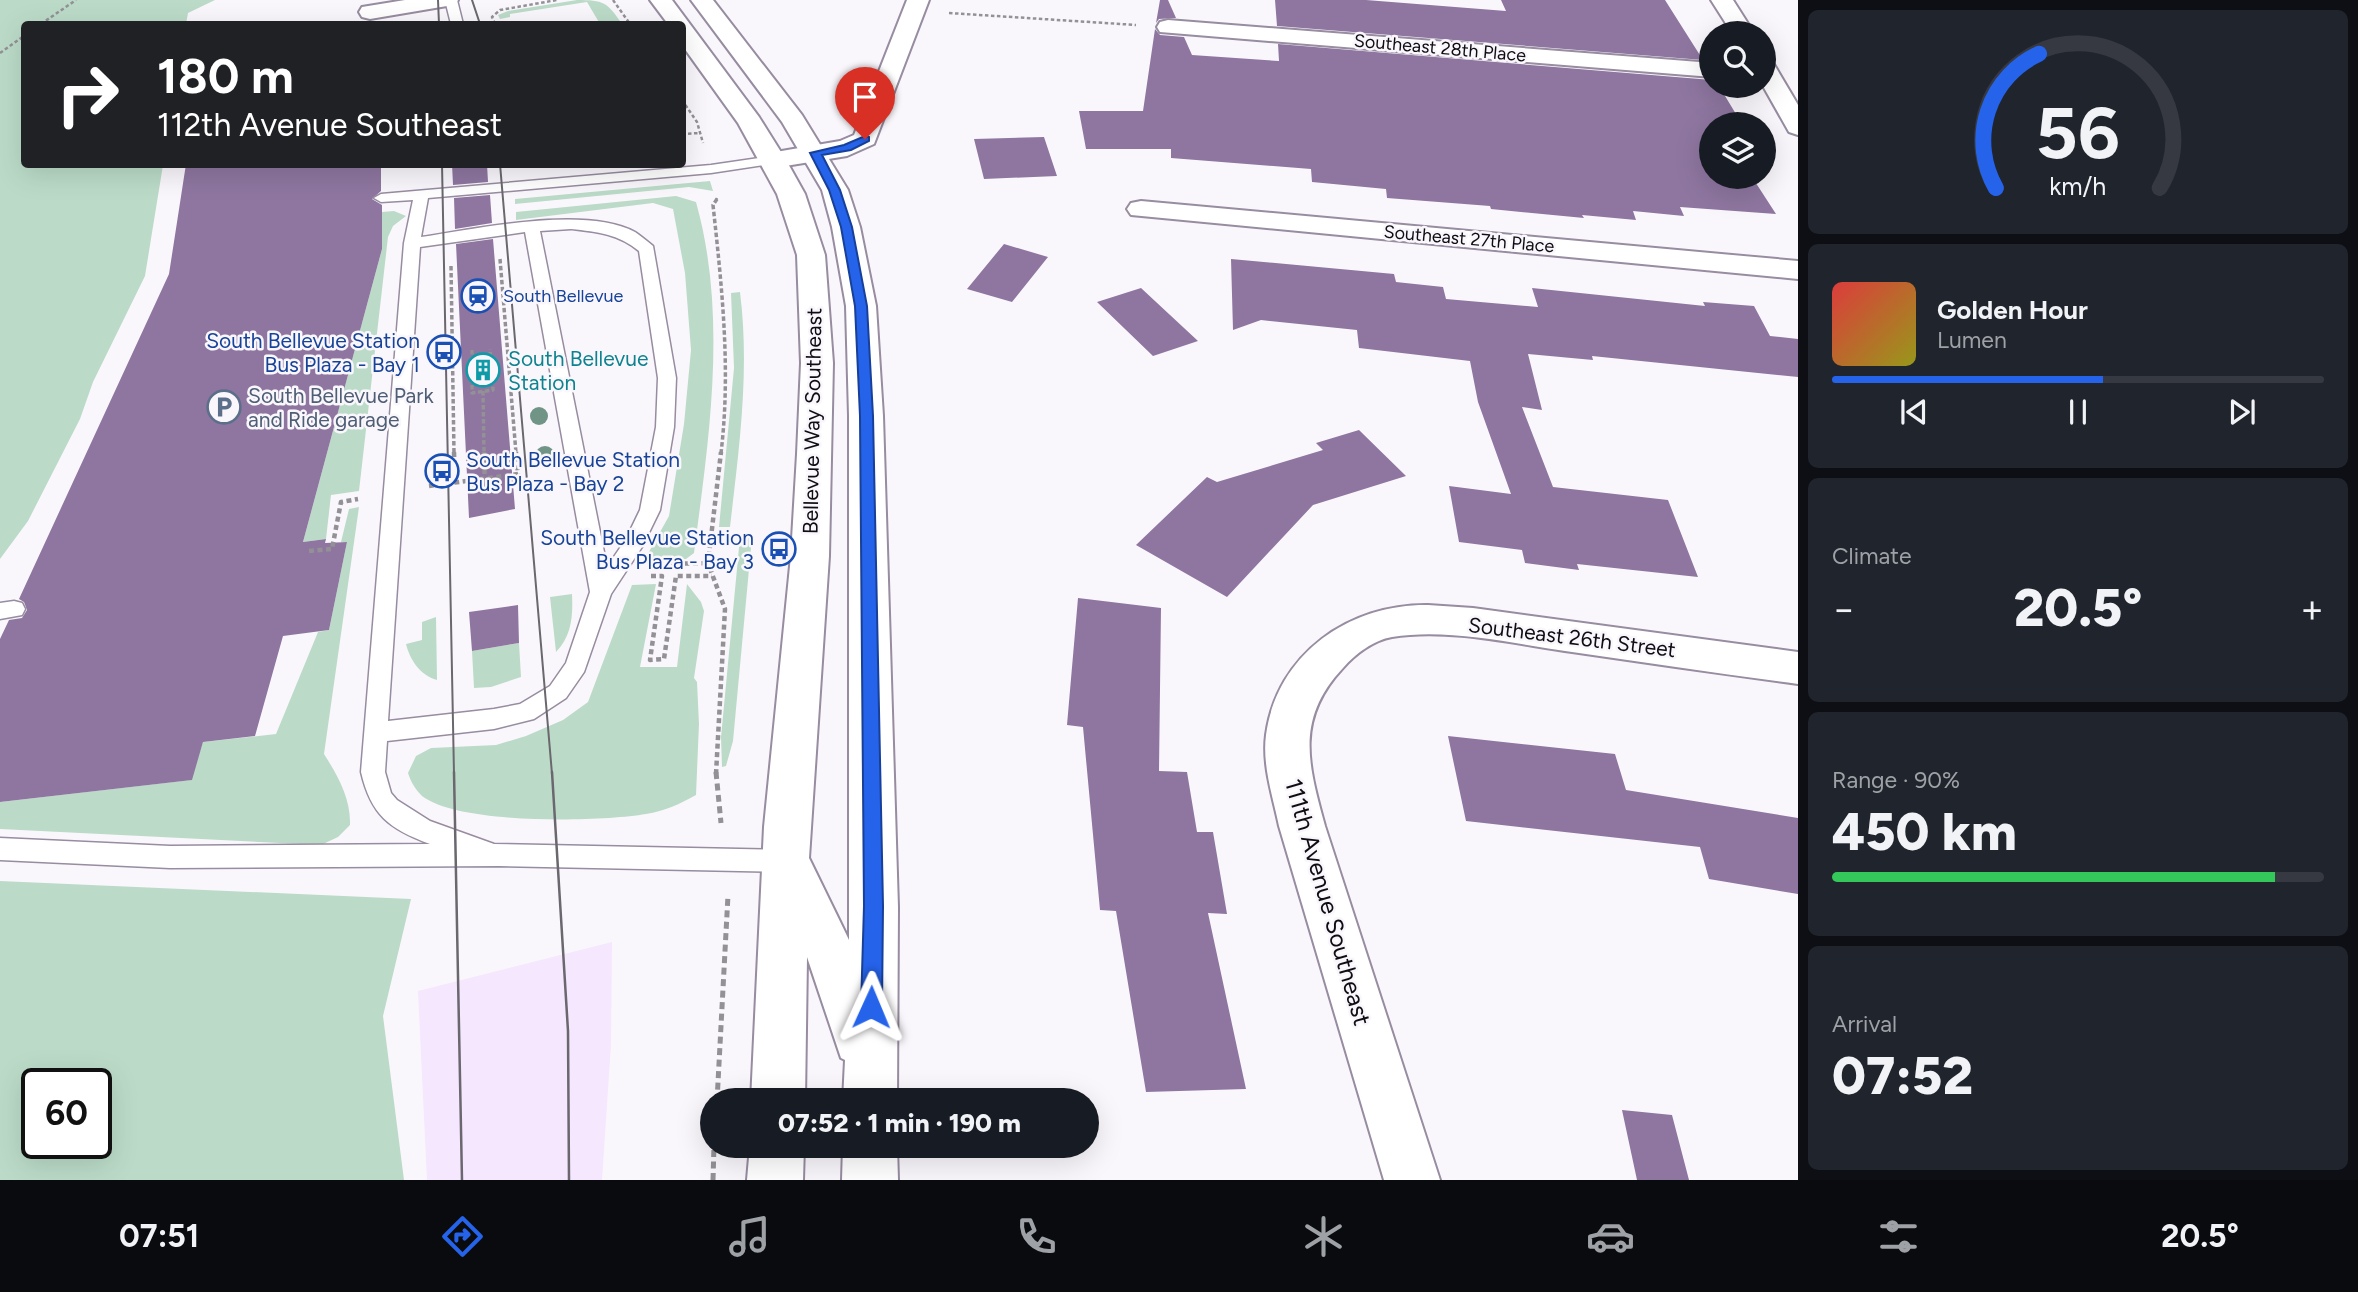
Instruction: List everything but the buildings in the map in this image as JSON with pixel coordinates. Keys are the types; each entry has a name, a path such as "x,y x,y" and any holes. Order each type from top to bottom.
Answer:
{"main road":[{"path":"370,12 449,0"},
{"path":"662,0 677,21"},
{"path":"702,0 815,153 835,190 846,227 861,306 866,416 874,906 870,1088"},
{"path":"773,160 847,148 865,139 918,0"},
{"path":"1722,0 1735,21"},
{"name":"Southeast 28th Place","path":"1168,27 1699,68"},
{"name":"Bellevue Way Southeast","path":"686,34 750,122 773,160 791,194 811,255 817,352 810,556 787,861 778,1088"},
{"path":"1776,88 1798,127"},
{"name":"Southeast 27th Place","path":"1141,209 1798,270"},
{"name":"Southeast 26th Street","path":"1349,638 1382,624 1422,621 1473,623 1798,668"},
{"name":"111th Avenue Southeast","path":"1349,638 1316,671 1297,702 1287,735 1289,775 1302,826 1412,1180"},
{"path":"787,861 821,931 850,1001 869,1088"},
{"path":"775,1180 776,1158"},
{"path":"870,1158 870,1180"}],"lane":[{"path":"449,0 456,21"},
{"path":"382,198 711,169 773,160"},
{"path":"421,195 412,243 373,772 387,807 413,825 499,855"},
{"path":"377,732 494,719 526,712 543,704 558,692 576,666 601,592 635,542 650,510 665,427 667,378 647,249 640,240 588,224 412,243"},
{"path":"532,228 601,592"},
{"path":"0,849 170,857 499,855 787,861"}],"path":[{"path":"45,21 76,0"},
{"path":"494,21 492,18 500,10 557,0"},
{"path":"613,0 628,21"},
{"path":"945,13 1168,27"},
{"path":"0,53 21,38"},
{"path":"686,106 697,122 704,145"},
{"path":"686,134 700,132"},
{"path":"716,188 718,197 713,205 723,295 727,402 708,563 725,609 716,771"},
{"path":"499,259 519,474"},
{"path":"450,266 455,482"},
{"path":"472,350 472,393 493,390 490,349"},
{"path":"483,391 485,490"},
{"path":"659,564 708,563"},
{"path":"641,576 662,576 650,660 664,659 676,576 712,576"},
{"path":"718,1088 728,891"},
{"path":"713,1180 714,1158"}],"shaded area":[{"path":"612,942 611,1044 602,1180 427,1180 418,991"}],"green space":[{"path":"0,0 215,0 188,13 187,21 21,21 21,168 163,168 145,276 93,382 80,419 28,521 0,559"},
{"path":"577,0 593,1 604,4 620,21 598,21 587,2 510,14 510,17 500,19 498,15"},
{"path":"710,181 713,191 689,187 515,204 515,199"},
{"path":"676,196 696,202 706,245 713,333 710,421 694,553 686,559 645,559 669,516 684,424 691,350 685,273 673,209 653,203 516,220 516,212"},
{"path":"394,211 406,216 393,226 388,237 359,491 331,495 326,539 303,542 382,249 382,212"},
{"path":"740,292 744,381 740,439 730,527 719,527 734,368 731,293"},
{"path":"359,507 324,754 339,779 350,815 350,825 338,837 321,845 0,829 0,802 191,780 203,742 276,734 318,632 329,630 347,542 341,542 349,509"},
{"path":"740,537 752,537 733,741 726,766 722,767 721,737"},
{"path":"656,584 640,667 677,667 687,584 701,602 704,611 694,678 697,682 699,724 696,795 660,811 597,819 497,817 441,805 422,796 408,773 416,756 431,748 496,745 526,736 563,720 588,702 632,585"},
{"path":"572,594 570,625 556,652 550,597"},
{"path":"436,617 437,680 426,675 417,666 406,644 422,640 422,622"},
{"path":"519,643 521,677 491,687 474,688 472,651"},
{"path":"0,881 411,899 383,1016 404,1180 0,1180"}],"tram line":[{"path":"438,0 439,21"},
{"path":"472,0 479,21"},
{"path":"442,168 454,774"},
{"path":"500,168 552,774"},
{"path":"454,772 462,1180"},
{"path":"552,772 568,1031 569,1180"}],"place":[{"name":"South Bellevue","path":"478,296"},
{"name":"South Bellevue Station Bus Plaza - Bay 1","path":"444,352"},
{"name":"South Bellevue Station","path":"483,370"},
{"name":"South Bellevue Park and Ride garage","path":"224,407"},
{"name":"South Bellevue Station Bus Plaza - Bay 2","path":"442,471"},
{"name":"South Bellevue Station Bus Plaza - Bay 3","path":"779,549"}],"route":[{"path":"865,139 847,148 815,153 835,190 854,261 861,306 866,416 874,906 871,1007"}]}
